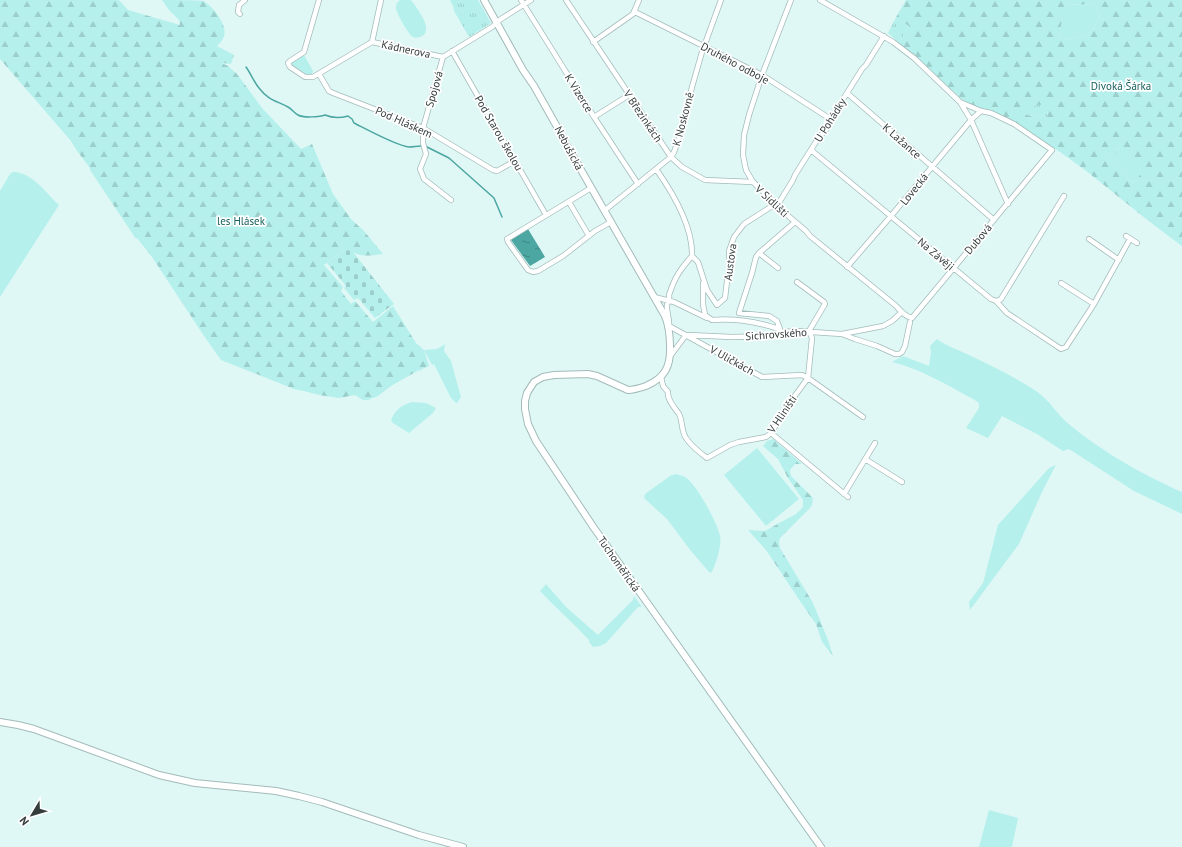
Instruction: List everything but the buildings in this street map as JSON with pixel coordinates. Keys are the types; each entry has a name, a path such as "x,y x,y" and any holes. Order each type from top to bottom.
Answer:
{"street":[{"path":"240,14 238,12 239,5 245,0"},
{"path":"318,0 304,52 288,63 290,67 306,77 313,77 372,42"},
{"name":"Kádnerova","path":"381,0 372,42 443,57 492,27 522,2 531,0"},
{"name":"Nebušická","path":"484,0 665,316 669,326"},
{"name":"V Březinkách","path":"566,0 671,157 682,167 705,180 753,182"},
{"path":"593,42 633,14 639,0"},
{"name":"K Noskovně","path":"604,211 671,157 677,146 704,46 721,0"},
{"name":"V Sídlišti","path":"791,0 749,115 744,135 743,155 746,170 753,182 810,236 902,312"},
{"path":"820,0 884,36 914,58 960,102 971,120 1008,204"},
{"name":"K Vizerce","path":"522,2 638,184"},
{"name":"Druhého odboje","path":"635,12 762,76 832,120"},
{"name":"U Pohádky","path":"776,204 782,199 811,150 832,120 847,93 884,36"},
{"name":"Pod Starou školou","path":"452,51 546,215"},
{"name":"Spojová","path":"443,57 422,128 423,143 426,154 420,169 424,179 451,200"},
{"name":"Pod Hláskem","path":"319,74 329,91 422,128 493,170 497,171 515,161"},
{"name":"K Lažance","path":"847,93 994,220"},
{"path":"594,117 629,96"},
{"path":"960,102 981,111"},
{"name":"Lovecká","path":"847,267 892,216 971,120 981,111"},
{"name":"Dubová","path":"902,312 909,317 914,317 1052,150 1014,124 991,113 981,111"},
{"name":"Na Závěji","path":"811,150 991,299 996,301 1007,313 1061,348 1066,347 1094,304"},
{"path":"656,169 670,190 680,209 691,245 692,256 677,274 669,295 670,298 667,306 670,320 671,355"},
{"path":"591,188 507,239 512,248 530,272 533,272 563,256 610,222"},
{"path":"996,301 1001,299 1064,196"},
{"path":"569,202 590,236"},
{"name":"Austova","path":"692,256 698,262 710,295 717,305 725,298 730,266 729,251 734,237 744,224 776,204"},
{"path":"780,330 777,321 769,316 739,313 756,257 796,222"},
{"path":"1126,236 1137,243"},
{"path":"1089,239 1119,260"},
{"path":"1061,283 1094,304 1130,239"},
{"path":"759,254 778,268"},
{"path":"704,279 703,304 705,315 712,320"},
{"path":"797,282 825,303 809,331"},
{"path":"654,297 669,302 674,302 712,320 726,319 766,324 780,330"},
{"name":"Sichrovského","path":"686,334 732,337 771,336 780,330 842,334 882,326 892,321 902,312"},
{"name":"Sichrovského","path":"842,334 855,340 877,346 895,354 899,354 905,346 910,322"},
{"name":"V Uličkách","path":"669,326 762,377 802,375 863,417"},
{"name":"V Hliništi","path":"661,377 663,386 668,392 669,399 682,422 685,437 692,446 706,458 730,445 766,437 772,433 788,406 808,378 812,338 809,331"},
{"path":"661,377 667,369 671,355 686,334"},
{"name":"Tuchoměřická","path":"661,377 652,383 633,390 628,390 597,376 588,374 554,375 543,377 534,382 527,393 525,410 528,424 536,441 594,528 821,847"},
{"path":"772,433 846,496 875,443"},
{"path":"865,460 902,482"},
{"path":"0,722 34,729 159,775 195,783 276,791 298,796 322,802 419,835 463,847"}],"green space":[{"name":"les Hlásek","path":"0,0 119,0 128,10 180,25 179,20 162,0 203,1 207,3 215,11 224,26 224,37 217,46 234,55 231,64 222,63 237,74 262,108 301,149 312,144 333,194 351,219 364,231 383,254 370,256 356,254 345,249 324,265 343,287 341,291 351,304 355,301 373,322 393,306 416,343 424,350 429,366 420,370 421,372 419,370 391,386 378,396 368,400 363,400 355,395 339,398 294,389 221,360 152,257 137,238 136,239 71,141 0,59"},
{"path":"400,0 412,1 421,14 426,29 422,36 418,38 413,37 403,24 396,8 397,3"},
{"path":"450,0 478,0 491,23 469,37 454,11"},
{"name":"Divoká Šárka","path":"906,0 1182,0 1182,246 1054,148 1009,120 963,100 899,43 909,26 895,19","holes":["1095,4 1100,16 1092,31 1085,36 1062,40 1059,39 1064,5","1026,110 1048,110 1047,117 1026,115","1119,148 1145,168 1134,183 1108,162"]},
{"path":"1095,4 1100,16 1092,31 1085,36 1062,40 1059,39 1063,5"},
{"path":"895,19 909,26 899,43 888,33"},
{"path":"304,55 313,71 311,77 289,63"},
{"path":"1044,104 1048,110 1047,117 1026,115 1026,110 1034,106"},
{"path":"1119,148 1146,168 1134,183 1108,162"},
{"path":"13,172 26,175 32,179 59,205 0,297 0,191 10,174"},
{"path":"345,249 353,252 394,304 375,318 358,298 354,300 344,288 346,286 327,263"},
{"path":"937,339 1028,386 1041,395 1065,421 1095,444 1138,471 1182,492 1182,514 1134,491 1069,449 1063,451 1037,434 1002,416 988,438 966,428 979,408 979,403 924,373 892,362 903,356 929,366 931,352 930,346"},
{"path":"445,344 444,351 451,361 461,397 457,403 451,398 434,364 432,365 424,350 437,349"},
{"path":"412,402 426,403 436,408 433,413 409,433 393,423 391,420 394,413 399,408"},
{"path":"773,439 802,464 795,464 790,470 791,476 813,498 810,508 780,538 779,542 780,548 813,603 833,656 822,642 816,624 766,550 748,530 765,531 796,514 803,507 803,500 788,478 778,459 763,446 767,441"},
{"path":"757,448 799,499 766,526 724,475"},
{"path":"1056,465 1042,492 1019,544 970,610 969,602 983,583 998,525 1049,468"},
{"path":"676,474 685,477 695,487 706,504 718,530 720,536 719,550 717,560 711,573 691,551 667,519 644,498 645,494 670,476"},
{"path":"546,584 566,607 598,635 633,600 634,596 642,607 638,607 606,643 593,647 589,640 540,591"},
{"path":"989,810 1018,818 1012,847 979,847"}],"water":[{"path":"528,229 545,257 530,266 511,240"}],"waterway":[{"path":"246,67 262,92 300,116 348,116 354,123 397,144 409,147 421,146"},
{"path":"425,146 449,158 494,198 502,217"}]}
